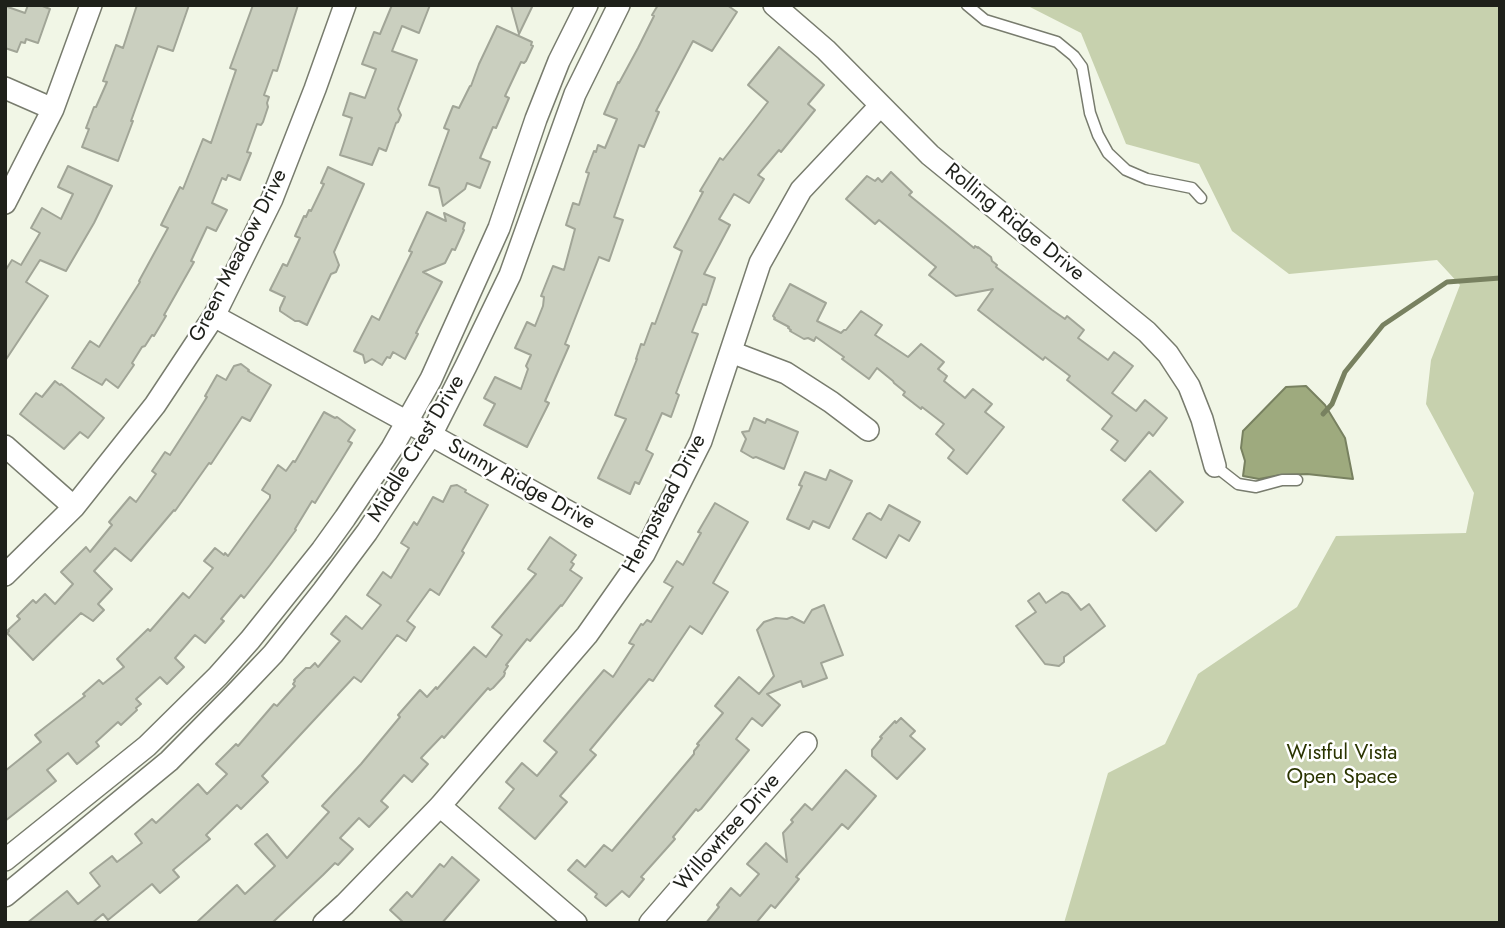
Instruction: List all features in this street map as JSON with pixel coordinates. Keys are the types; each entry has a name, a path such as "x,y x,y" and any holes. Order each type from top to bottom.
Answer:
{"street":[{"path":"5,203 53,109 92,5"},
{"name":"Green Meadow Drive","path":"5,575 74,507 155,405 214,316 272,199 345,5"},
{"name":"Middle Crest Drive","path":"5,860 147,746 218,676 322,550 392,448 431,379 481,270 499,228 559,61 587,5"},
{"name":"Middle Crest Drive","path":"5,895 169,761 272,654 367,533 430,435 510,275 575,94 618,5"},
{"name":"Rolling Ridge Drive","path":"774,5 826,50 930,155 1147,332 1168,354 1189,386 1202,419 1215,466"},
{"path":"5,88 53,109"},
{"name":"Hempstead Drive","path":"324,923 440,806 587,635 644,554 701,441 760,263 801,190 880,106"},
{"path":"521,164 547,172"},
{"name":"Sunny Ridge Drive","path":"214,316 644,554"},
{"path":"731,352 786,373 868,430"},
{"path":"5,446 74,507"},
{"path":"218,676 235,694"},
{"name":"Willowtree Drive","path":"650,923 806,743"},
{"path":"440,806 576,923"}],"lane":[{"path":"967,5 985,20 1058,43 1074,56 1082,67 1090,113 1108,153 1126,170 1147,179 1192,187 1201,198"},
{"path":"1215,466 1238,484 1256,487 1282,480 1297,480"}],"green space":[{"name":"Wistful Vista Open Space","path":"1026,5 1500,5 1500,923 1064,923 1108,773 1165,744 1198,674 1297,607 1336,536 1466,533 1474,493 1426,404 1431,360 1460,285 1437,260 1289,274 1232,231 1199,164 1126,144 1081,33"}],"shaded area":[{"path":"1306,386 1325,405 1345,438 1353,479 1307,474 1259,479 1243,476 1243,431 1286,387"}],"building":[{"path":"28,5 40,5 50,9 38,43 26,39 25,43 21,42 17,52 5,48 5,6 25,13"},
{"path":"137,5 189,5 173,51 158,46 118,161 82,147 94,107 107,82 103,81 116,45 123,48"},
{"path":"253,5 298,5 277,71 273,70 264,95 269,97 268,107 263,122 261,125 257,124 247,152 251,153 240,180 228,175 226,180 222,178 212,203 227,210 216,231 207,227 191,261 194,262 154,336 142,347 132,363 134,365 118,388 106,379 102,385 72,368 90,341 99,347 140,282 168,228 161,225 180,187 183,189 203,139 211,143 236,70 230,68"},
{"path":"392,5 430,5 419,33 402,26 392,51 417,60 398,109 401,115 386,151 379,148 372,165 340,155 352,118 343,115 350,93 365,98 376,69 362,64 374,32 380,34"},
{"path":"511,5 533,5 519,34"},
{"path":"658,5 727,5 737,12 712,51 693,41 656,111 659,112 644,147 639,145 614,217 623,220 609,261 599,257 565,344 569,346 545,401 549,403 527,447 484,425 495,404 484,398 495,377 521,389 531,355 515,348 527,322 535,326 543,306 544,297 541,296 553,266 564,270 575,229 566,225 573,203 579,205 594,151 596,152 598,145 605,148 617,119 604,114"},
{"path":"497,26 532,42 533,46 526,61 521,62 505,96 509,98 480,158 490,162 480,188 467,183 465,189 443,206 439,188 429,185 449,130 444,128 453,106 459,108 471,86"},
{"path":"779,47 824,85 808,104 815,110 781,152 779,150 758,175 764,179 749,203 734,194 719,219 730,225 704,274 715,278 706,305 703,304 692,332 698,334 676,393 679,395 671,417 662,413 646,450 653,454 639,484 635,482 630,494 598,478 626,419 615,415 641,344 644,345 652,323 655,324 682,251 674,247 703,192 700,191 720,158 723,160 768,102 748,85"},
{"path":"68,166 112,186 66,271 40,260 26,282 48,296 5,361 5,271 12,260 21,265 40,233 31,228 42,208 61,219 73,194 58,187"},
{"path":"328,167 364,184 334,252 339,265 336,272 331,274 307,325 280,311 285,297 270,290 283,264 287,266 300,238 295,236 324,184 321,183"},
{"path":"891,172 912,192 909,195 974,248 978,247 991,257 996,267 1052,310 1065,319 1067,316 1084,330 1078,338 1108,360 1114,352 1133,366 1112,393 1136,411 1145,400 1167,418 1153,436 1149,432 1125,461 1111,450 1118,441 1102,429 1112,416 1067,380 1070,376 1045,357 1043,360 978,310 993,289 956,296 929,275 936,267 879,220 875,224 846,199 867,176 875,181 878,178 882,182"},
{"path":"427,212 446,221 444,213 465,223 464,230 455,250 452,249 445,263 423,272 442,282 405,359 393,352 382,365 372,359 365,363 363,355 354,351 372,316 379,320 412,252 409,251"},
{"path":"790,284 826,303 817,321 841,333 861,311 882,325 875,335 908,357 921,344 944,362 938,369 947,376 944,381 965,398 973,389 992,404 985,412 1004,427 967,474 948,458 954,450 936,434 944,424 903,395 905,392 877,368 869,379 816,337 814,341 804,339 774,319 773,316"},
{"path":"241,364 271,385 250,421 242,417 175,511 131,561 115,548 94,571 112,589 98,604 104,610 93,621 81,613 33,660 7,633 20,619 17,616 33,600 36,603 45,594 55,604 73,584 61,572 86,547 90,552 112,525 109,522 130,497 136,502 156,474 152,471 165,452 170,455 190,424 217,375 226,380 234,366"},
{"path":"55,381 104,418 88,438 80,432 64,449 20,414 36,393 42,397"},
{"path":"324,412 337,417 355,430 348,441 352,443 315,503 312,501 296,530 270,565 244,598 241,595 221,619 224,621 205,643 195,635 175,658 184,667 167,684 160,677 136,699 141,704 137,710 121,725 118,722 96,742 99,746 77,764 68,753 47,770 56,781 5,821 5,771 41,742 35,735 85,696 83,694 99,680 103,684 124,667 117,659 148,629 150,631 183,593 189,598 213,568 204,561 215,548 228,556 270,498 270,495 262,490 278,465 286,471 293,461 295,462"},
{"path":"754,418 765,423 767,419 798,432 784,469 741,451 746,439 742,432 749,431"},
{"path":"830,470 852,481 829,528 813,521 809,529 787,519 802,486 799,485 805,472 826,480"},
{"path":"1150,471 1183,502 1156,531 1123,500"},
{"path":"457,485 488,505 439,595 430,589 407,621 415,627 406,641 397,635 361,682 354,677 262,776 268,782 241,809 237,805 206,835 210,839 173,870 179,877 160,893 152,884 108,920 103,914 92,923 27,923 67,891 78,904 100,886 90,873 112,856 117,862 142,843 135,834 152,819 156,823 198,784 207,794 227,774 216,764 236,744 238,746 274,704 277,706 295,686 294,680 306,668 315,663 318,667 340,641 331,634 346,616 362,629 381,605 367,595 383,572 391,578 409,548 401,543 414,522 417,525 433,497 443,502 451,486"},
{"path":"715,503 748,522 713,583 728,592 702,634 690,626 653,681 649,679 590,750 596,755 560,796 567,802 535,839 499,808 514,789 506,782 522,763 537,776 557,752 544,741 604,670 613,677 634,645 629,643 641,624 647,620 651,622 673,587 664,582 677,561 683,565"},
{"path":"889,505 920,522 909,541 899,535 886,558 853,539 867,514 870,513 881,520"},
{"path":"550,537 576,555 570,570 582,578 562,606 530,641 527,639 506,665 508,666 504,676 493,688 488,688 444,738 442,736 421,758 428,764 412,782 404,775 381,801 388,807 369,827 359,818 340,838 353,849 272,923 196,923 237,885 245,894 275,866 255,844 267,834 287,858 329,812 322,806 361,764 420,690 427,697 474,647 486,657 502,635 492,627 536,574 528,569"},
{"path":"1062,592 1068,594 1081,610 1089,604 1105,626 1064,657 1064,662 1059,666 1045,664 1016,626 1036,612 1028,601 1039,593 1046,603"},
{"path":"824,605 843,655 821,663 827,678 803,687 801,681 767,694 780,705 762,726 752,718 736,739 749,750 701,809 696,809 673,837 675,839 641,877 644,879 629,897 622,891 606,906 595,897 597,894 568,870 577,860 585,867 604,845 612,851 694,754 699,745 697,744 723,713 715,706 739,677 759,694 774,676 757,630 764,622 792,617 804,623 812,610"},
{"path":"901,718 915,731 910,736 925,749 897,779 872,756 872,750 882,738 880,737"},
{"path":"846,770 876,796 848,829 842,824 796,877 799,879 775,908 771,905 756,923 706,923 731,888 740,896 759,874 747,864 766,843 787,862 783,833 793,822 791,820 805,804 812,810"},
{"path":"452,857 479,880 442,923 404,923 390,910 407,892 412,897 440,864 444,867"}],"waterway":[{"path":"1323,414 1332,404 1345,372 1383,325 1447,282 1500,278"}]}
